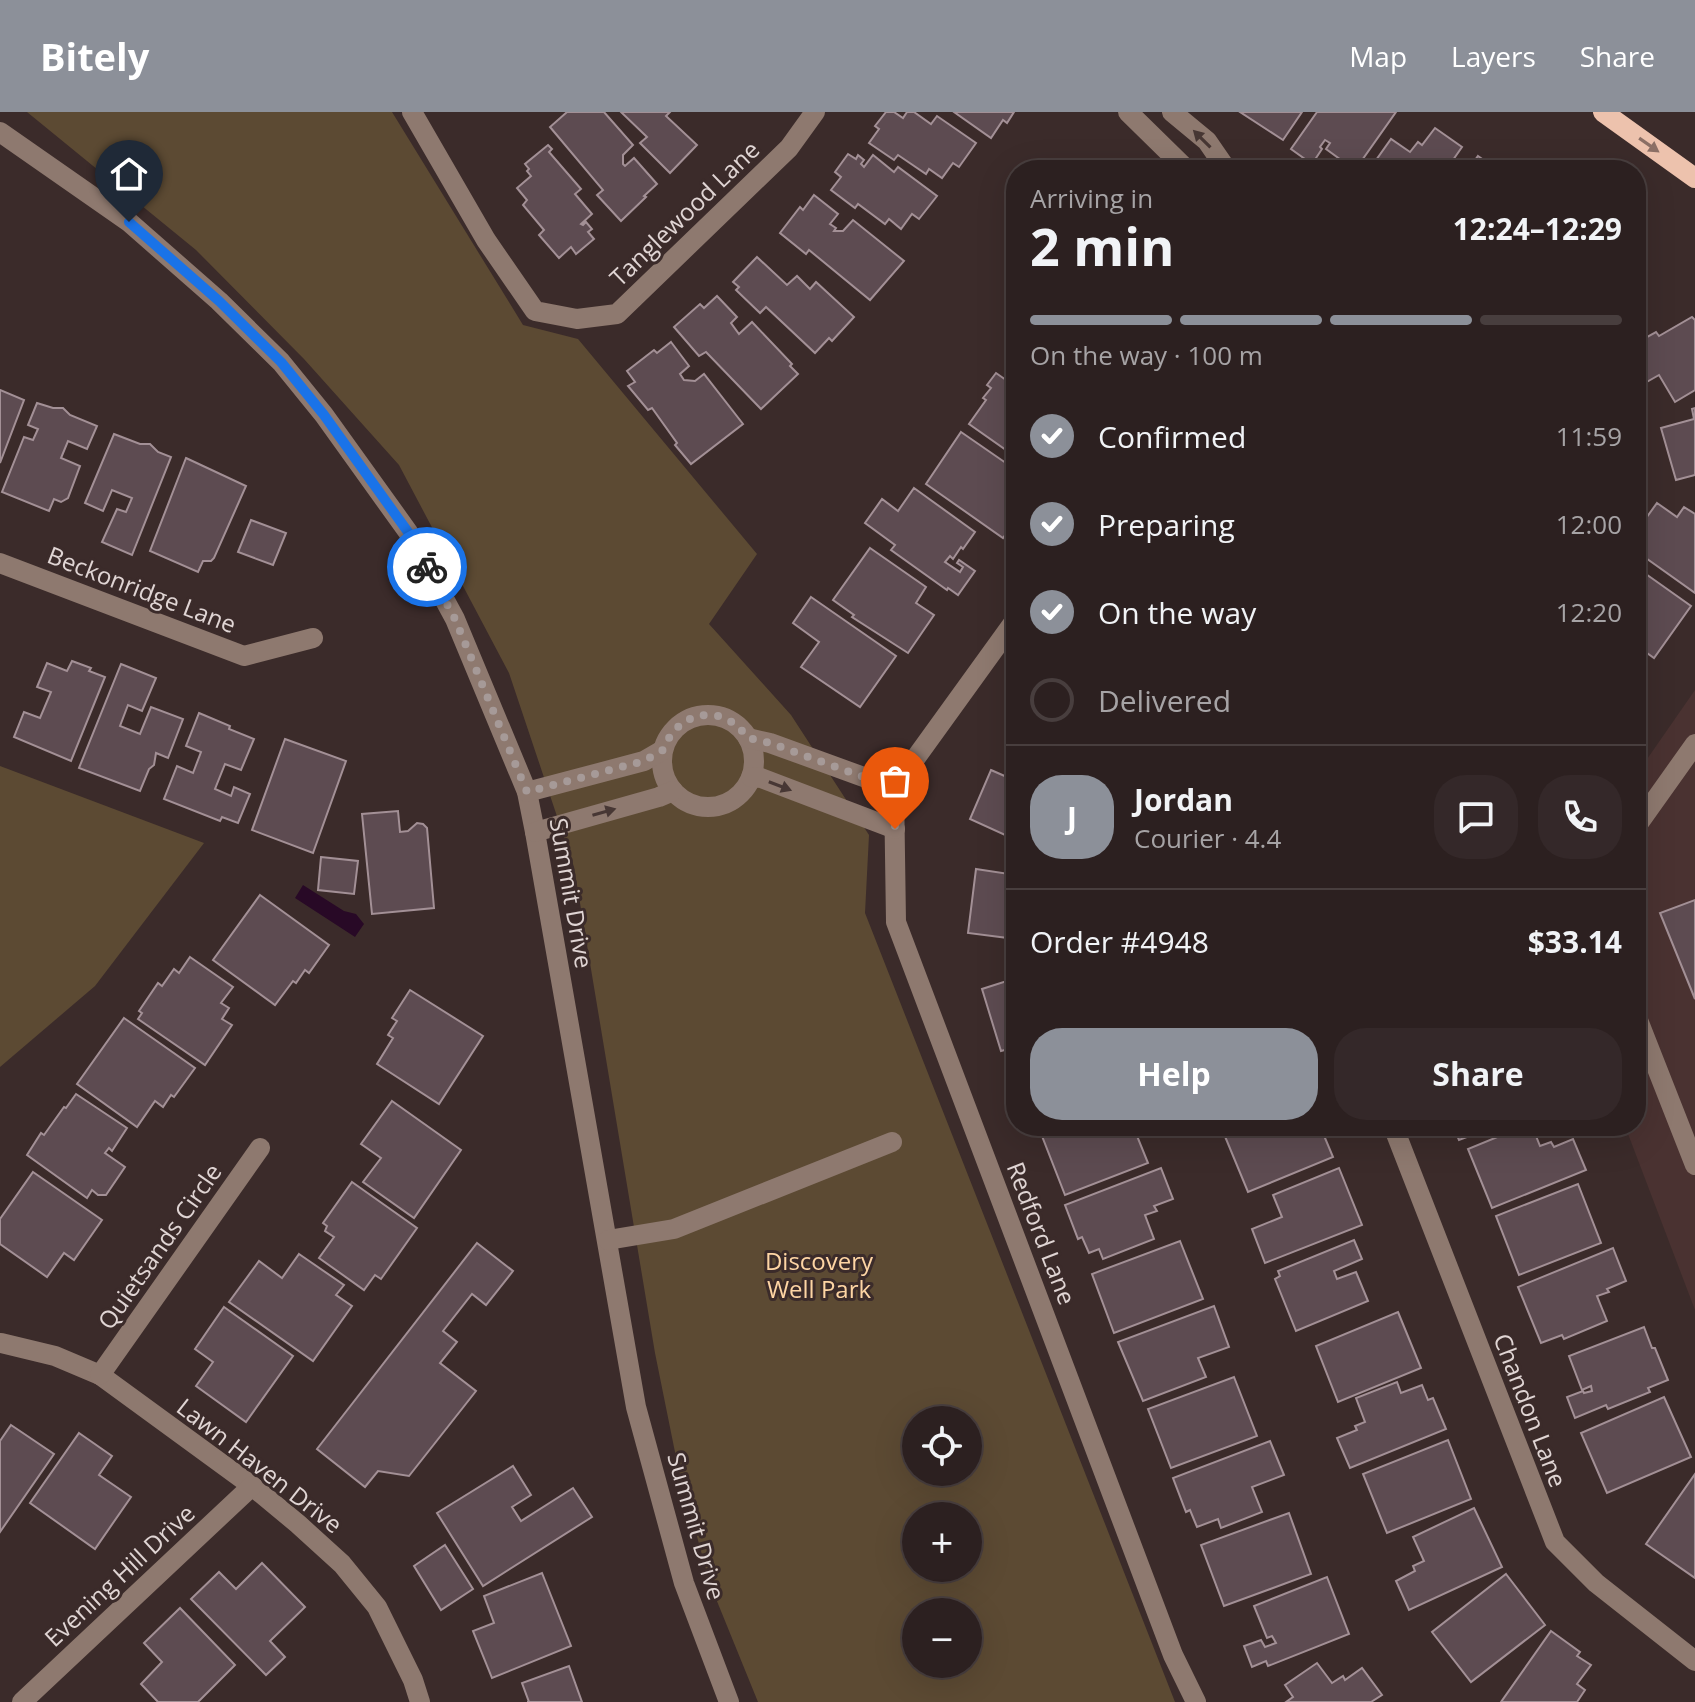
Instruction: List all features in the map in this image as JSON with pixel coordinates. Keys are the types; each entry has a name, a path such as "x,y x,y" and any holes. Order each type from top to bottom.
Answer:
{"main road":[{"path":"1603,112 1695,178"}],"street":[{"name":"Tanglewood Lane","path":"412,112 486,240 535,311 577,319 617,314 789,148 815,112"},
{"path":"1128,112 1177,160"},
{"path":"1172,112 1207,141 1220,160"},
{"name":"Summit Drive","path":"0,132 129,222 219,301 281,362 324,415 408,532 455,619 527,792 636,1407 684,1583 729,1702"},
{"name":"Beckonridge Lane","path":"0,563 244,656 313,638"},
{"path":"748,738 894,788 1006,633"},
{"path":"701,715 719,716 736,724 748,738 754,764 751,777 743,791 731,801 716,806 700,806 685,801 673,791 662,764 663,750 671,734 684,721 701,715"},
{"path":"1646,813 1695,744"},
{"path":"527,792 644,761 663,750"},
{"path":"751,777 761,778 895,829"},
{"name":"Redford Lane","path":"894,788 896,922 1168,1640 1196,1702"},
{"path":"535,832 673,791"},
{"path":"1646,1040 1695,1165"},
{"name":"Chandon Lane","path":"1397,1136 1555,1542 1596,1583 1695,1661"},
{"path":"608,1240 674,1229 892,1142"},
{"name":"Quietsands Circle","path":"100,1375 260,1148"},
{"name":"Lawn Haven Drive","path":"1,1343 55,1356 100,1375 252,1486 298,1524 342,1564 377,1607 413,1680 420,1702"},
{"name":"Evening Hill Drive","path":"22,1702 252,1486"}],"shaded area":[{"path":"1695,690 1695,1310 1629,1136 1646,1136 1646,761"},
{"path":"303,885 344,911 356,914 364,924 355,937 295,898"}],"green space":[{"name":"Discovery Well Park","path":"27,112 392,112 523,325 578,339 757,554 709,624 791,715 869,835 865,913 1175,1702 758,1702 710,1584 678,1467 655,1353 574,867 509,673 399,465 304,359 196,250"},
{"path":"0,766 204,843 95,986 0,1067"}],"building":[{"path":"567,112 604,112 633,145 623,155 623,164 625,166 634,158 657,184 621,221 597,195 603,190 550,127"},
{"path":"621,112 670,112 666,116 697,145 670,173 640,143 647,137"},
{"path":"886,112 894,112 903,118 907,112 914,112 931,124 937,116 976,143 959,167 953,163 942,178 929,169 926,174 898,155 894,160 869,143 879,129 875,126"},
{"path":"954,112 1014,112 1007,123 1003,120 991,138"},
{"path":"1240,112 1302,112 1283,140"},
{"path":"1317,112 1396,112 1362,160 1341,160 1326,149 1330,143 1325,140 1315,160 1306,160 1291,149"},
{"path":"1435,128 1462,147 1453,160 1376,160 1391,139 1410,152 1418,142 1422,145"},
{"path":"548,145 552,149 549,152 581,189 575,194 592,214 581,224 586,222 592,229 588,232 594,239 576,254 571,247 559,258 539,235 544,230 523,205 527,200 517,188 531,176 525,164"},
{"path":"848,154 856,159 858,155 864,160 861,164 864,167 873,155 894,172 898,167 937,196 919,219 912,214 901,229 889,219 885,224 858,204 855,208 831,190 841,177 835,172"},
{"path":"814,195 838,214 830,224 836,228 834,231 843,231 853,220 904,261 870,300 809,250 806,254 780,233 800,207 803,210"},
{"path":"757,257 787,285 797,276 810,289 816,282 854,317 832,341 829,338 815,353 766,307 760,313 736,290 739,287 733,282"},
{"path":"717,296 737,317 731,323 739,334 752,322 798,374 761,409 706,352 699,356 674,327 700,304 704,308"},
{"path":"1692,317 1695,320 1695,390 1675,402 1659,375 1646,382 1646,338 1656,332 1659,336"},
{"path":"671,342 689,366 680,374 684,380 695,381 704,374 743,424 691,464 652,408 648,410 628,386 635,382 627,371 654,350 657,353"},
{"path":"996,373 1006,380 1006,450 969,424 986,400 983,398 991,388 987,385"},
{"path":"0,390 24,400 0,463"},
{"path":"37,403 63,408 70,415 97,426 87,449 68,441 61,458 80,466 68,498 61,502 54,499 49,511 2,492 24,437 33,440 38,429 28,425"},
{"path":"1695,408 1695,475 1676,480 1661,428 1694,419 1692,409"},
{"path":"961,432 1006,463 1006,534 1003,538 926,484"},
{"path":"114,434 140,444 150,444 158,452 171,457 132,555 102,542 117,509 126,512 132,498 112,490 103,511 85,503"},
{"path":"186,458 246,486 214,558 203,561 198,572 150,551"},
{"path":"914,488 975,532 953,559 950,556 945,562 960,572 963,567 957,563 959,560 975,571 958,595 891,550 895,545 865,523 882,499 898,511"},
{"path":"1657,503 1677,517 1684,507 1695,514 1695,593 1646,558 1646,518"},
{"path":"251,520 286,533 273,565 238,552"},
{"path":"870,548 926,587 916,603 934,615 908,653 852,617 854,615 833,600"},
{"path":"1646,574 1691,606 1654,658 1646,652"},
{"path":"811,597 896,656 860,707 801,667 819,642 793,623"},
{"path":"72,661 105,677 71,761 14,737 24,712 40,718 51,692 37,687 47,663 67,671"},
{"path":"121,664 156,678 142,711 128,705 120,726 140,734 151,707 183,719 168,758 156,753 154,765 149,769 140,791 79,768"},
{"path":"199,713 254,739 241,770 225,764 215,789 231,796 234,787 250,794 238,823 222,817 220,821 164,799 177,766 193,773 201,752 186,746"},
{"path":"285,739 346,761 313,853 252,830"},
{"path":"991,770 1006,777 1006,835 970,819"},
{"path":"398,811 400,832 408,831 417,823 427,828 434,908 372,914 362,814"},
{"path":"321,857 358,861 354,894 318,890"},
{"path":"976,869 1006,874 1006,938 968,933"},
{"path":"260,895 329,945 309,973 305,970 296,983 293,981 275,1005 213,960"},
{"path":"1695,900 1695,999 1660,913"},
{"path":"190,957 233,987 221,1003 229,1008 222,1019 232,1025 205,1065 138,1019 142,1013 139,1011 158,983 162,986 174,969 179,973"},
{"path":"1006,981 1006,1050 1001,1051 982,989"},
{"path":"410,990 483,1036 439,1104 377,1064 393,1038 388,1035 397,1021 392,1018"},
{"path":"124,1018 195,1068 163,1107 155,1101 137,1127 77,1084"},
{"path":"76,1094 127,1128 112,1151 109,1148 105,1153 125,1167 106,1195 98,1195 92,1190 87,1198 27,1155 41,1133 44,1135"},
{"path":"392,1101 461,1150 414,1218 363,1182 381,1158 361,1144"},
{"path":"1042,1136 1137,1136 1148,1163 1065,1195"},
{"path":"1225,1136 1324,1136 1333,1157 1248,1192"},
{"path":"1500,1136 1536,1136 1540,1146 1551,1142 1554,1147 1573,1139 1586,1170 1492,1208 1468,1149"},
{"path":"1161,1168 1173,1199 1154,1206 1157,1211 1145,1215 1154,1239 1103,1259 1099,1249 1089,1253 1082,1237 1078,1239 1065,1205"},
{"path":"1339,1168 1362,1225 1265,1263 1252,1229 1282,1217 1273,1195"},
{"path":"33,1172 102,1220 74,1260 64,1253 47,1277 0,1244 0,1219"},
{"path":"352,1182 417,1228 381,1279 375,1275 364,1290 319,1258 334,1237 325,1231 327,1226 323,1223"},
{"path":"1578,1184 1601,1243 1519,1275 1496,1216"},
{"path":"1354,1240 1362,1259 1334,1271 1337,1279 1356,1272 1368,1301 1296,1331 1275,1279 1280,1276 1278,1271"},
{"path":"1180,1241 1203,1299 1114,1333 1092,1274"},
{"path":"477,1243 513,1271 486,1305 472,1294 443,1331 457,1342 440,1363 476,1391 409,1476 378,1471 365,1487 317,1449"},
{"path":"1613,1248 1626,1281 1597,1296 1607,1321 1564,1339 1562,1335 1541,1343 1518,1287"},
{"path":"299,1254 344,1285 336,1295 352,1306 313,1361 229,1302 259,1261 282,1278"},
{"path":"1214,1306 1229,1347 1198,1358 1206,1377 1143,1401 1118,1342"},
{"path":"224,1307 293,1356 246,1422 196,1386 213,1362 195,1349"},
{"path":"1398,1312 1421,1368 1338,1402 1316,1346"},
{"path":"1644,1327 1668,1380 1648,1388 1650,1392 1575,1418 1567,1397 1592,1391 1591,1386 1582,1390 1569,1356"},
{"path":"1234,1377 1257,1436 1171,1468 1148,1409"},
{"path":"1397,1382 1401,1393 1422,1385 1428,1400 1433,1398 1446,1429 1350,1468 1337,1438 1357,1430 1355,1426 1365,1422 1356,1398"},
{"path":"1664,1397 1691,1457 1607,1493 1581,1433"},
{"path":"11,1425 54,1454 0,1532 0,1441"},
{"path":"79,1433 112,1456 99,1475 131,1497 95,1549 30,1503"},
{"path":"1448,1440 1471,1499 1387,1533 1363,1474"},
{"path":"1270,1441 1284,1475 1252,1487 1262,1512 1221,1528 1218,1519 1197,1527 1190,1510 1186,1512 1173,1478"},
{"path":"513,1466 531,1495 512,1507 521,1521 573,1488 592,1517 483,1586 437,1513"},
{"path":"1695,1474 1695,1578 1646,1544"},
{"path":"1474,1508 1502,1567 1409,1610 1396,1581 1415,1571 1413,1566 1424,1561 1413,1537"},
{"path":"1289,1513 1311,1574 1224,1606 1201,1545"},
{"path":"445,1545 473,1589 441,1610 414,1566"},
{"path":"262,1563 305,1607 270,1641 285,1657 266,1675 191,1599 219,1572 236,1589"},
{"path":"542,1573 571,1646 492,1678 473,1631 494,1623 484,1596"},
{"path":"1506,1574 1545,1625 1471,1682 1432,1632"},
{"path":"1327,1577 1349,1634 1268,1666 1266,1661 1252,1667 1244,1646 1261,1640 1265,1647 1276,1643 1272,1636 1267,1638 1254,1606"},
{"path":"180,1608 235,1665 198,1702 158,1702 141,1684 162,1662 144,1643"},
{"path":"1551,1631 1580,1652 1577,1656 1591,1665 1577,1684 1585,1690 1577,1702 1501,1702"},
{"path":"1317,1663 1332,1683 1343,1676 1345,1680 1362,1668 1382,1695 1371,1702 1286,1702 1293,1697 1285,1685"},
{"path":"569,1666 582,1702 529,1702 522,1683"}],"way so far":[{"path":"427,567 455,619 527,792 644,761 663,750 671,734 684,721 701,715 719,716 736,724 748,738 894,788 895,829"}],"route":[{"path":"129,222 219,301 281,362 324,415 408,532 427,567"}]}
